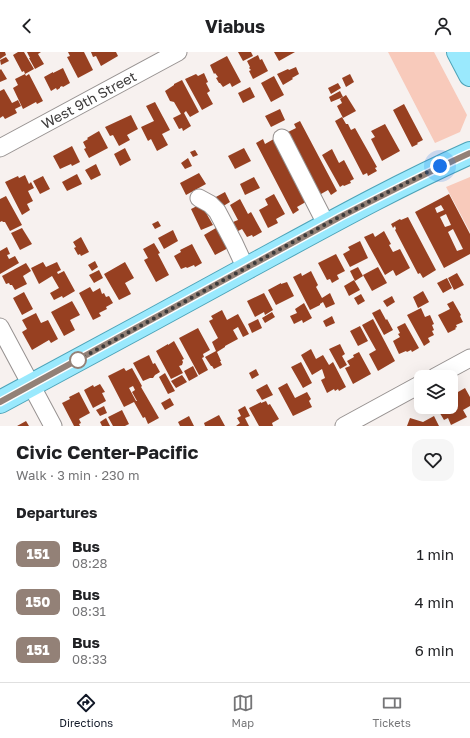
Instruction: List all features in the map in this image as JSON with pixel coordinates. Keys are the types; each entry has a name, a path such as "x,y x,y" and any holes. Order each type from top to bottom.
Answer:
{"main road":[{"path":"458,52 470,75"},
{"path":"0,402 326,224 440,166 470,153"}],"street":[{"name":"West 9th Street","path":"0,148 178,52"},
{"path":"282,138 326,224"},
{"path":"199,198 210,204 217,211 246,269"},
{"path":"0,327 53,426"},
{"path":"448,370 470,358"},
{"path":"344,426 414,388"}],"shaded area":[{"path":"388,52 434,52 467,115 460,132 435,143"},
{"path":"470,177 470,232 446,187"}],"building":[{"path":"0,52 5,52 6,55 0,59"},
{"path":"18,52 24,52 34,69 25,74 24,71 22,72 13,55"},
{"path":"27,52 41,52 38,54 44,64 35,69"},
{"path":"68,52 84,52 93,70 78,78 67,57 70,56"},
{"path":"91,52 116,52 118,56 101,66 96,56 93,57"},
{"path":"238,52 251,52 253,56 243,61"},
{"path":"274,52 295,52 279,61"},
{"path":"258,55 260,60 262,59 268,71 253,79 249,71 251,70 247,61"},
{"path":"227,56 241,82 232,87 230,83 223,87 219,83 216,78 218,77 215,73 214,74 210,65"},
{"path":"6,57 9,61 1,65 0,60"},
{"path":"296,67 299,74 283,85 277,74"},
{"path":"63,68 70,83 60,87 57,90 56,88 51,91 44,77"},
{"path":"1,69 7,79 0,82 0,70"},
{"path":"204,73 208,82 206,83 210,91 207,93 213,104 202,110 185,79 196,74 198,76"},
{"path":"25,74 26,76 29,74 43,101 37,104 36,102 23,109 13,88 18,85 15,79"},
{"path":"350,74 354,82 346,87 342,78"},
{"path":"274,76 284,95 271,102 261,83"},
{"path":"182,80 199,112 190,117 186,111 184,113 191,126 183,131 182,128 179,129 173,118 181,114 174,102 170,101 165,91"},
{"path":"338,83 341,88 331,94 328,88"},
{"path":"250,87 255,97 243,103 238,93"},
{"path":"4,89 12,103 18,100 21,106 15,109 17,113 5,119 3,116 0,118 0,91"},
{"path":"340,91 343,97 331,102 329,97"},
{"path":"346,95 356,111 343,118 337,106 342,103 340,99"},
{"path":"155,102 170,130 162,134 168,145 157,151 151,139 148,141 141,127 154,121 146,106"},
{"path":"404,104 423,140 412,147 393,110"},
{"path":"280,109 285,120 271,127 265,116"},
{"path":"131,115 138,129 127,135 130,140 119,146 113,135 110,136 105,127"},
{"path":"342,117 351,130 355,128 377,167 375,168 377,171 368,176 367,173 363,175 335,121"},
{"path":"300,121 337,191 331,195 328,190 314,198 282,135 296,128 294,124"},
{"path":"385,124 400,151 382,161 371,139 375,137 371,131"},
{"path":"99,131 108,148 89,158 84,149 86,148 83,142"},
{"path":"279,136 311,199 297,207 299,210 293,214 256,143 263,139 265,144"},
{"path":"72,146 80,162 60,169 53,156"},
{"path":"125,148 131,160 120,166 114,154"},
{"path":"244,148 251,161 235,169 228,156"},
{"path":"332,149 339,163 344,160 354,179 350,181 351,183 340,187 322,155"},
{"path":"195,150 198,155 193,157 190,152"},
{"path":"188,158 192,166 185,169 181,163"},
{"path":"96,164 101,175 91,180 85,170"},
{"path":"199,173 206,184 186,195 180,183"},
{"path":"77,174 82,184 67,191 62,182"},
{"path":"25,175 29,184 31,182 34,188 28,191 33,201 27,204 30,210 22,215 5,182 18,176 19,178"},
{"path":"43,176 50,189 40,194 33,181"},
{"path":"254,177 260,188 245,195 240,184"},
{"path":"225,192 230,202 220,208 214,198"},
{"path":"274,194 285,214 276,219 278,223 268,228 259,210 268,205 265,199"},
{"path":"449,194 470,234 470,254 444,268 415,212","holes":["441,205 444,210 437,213 435,208","446,214 451,225 445,227 440,217","453,229 463,249 457,251 448,232"]},
{"path":"6,196 22,225 10,231 5,222 0,222 0,199"},
{"path":"240,199 248,214 251,212 262,232 253,237 252,235 247,237 242,229 238,231 233,222 238,220 230,205"},
{"path":"201,204 213,225 201,230 191,209"},
{"path":"408,217 436,270 423,278 420,273 418,274 395,230 395,226 393,228 391,224"},
{"path":"158,221 161,226 155,229 152,224"},
{"path":"221,225 232,246 215,255 204,235"},
{"path":"22,228 32,244 20,250 11,233"},
{"path":"173,230 178,241 164,249 158,238"},
{"path":"384,231 391,244 389,245 393,252 400,249 410,268 396,276 393,270 385,275 364,237 373,233 375,237"},
{"path":"81,237 89,252 81,256 80,254 78,255 74,248 76,247 73,242"},
{"path":"360,241 368,258 350,267 343,254 350,250 348,247"},
{"path":"154,243 169,275 156,282 144,260 148,258 143,249"},
{"path":"192,244 202,263 195,267 194,265 181,269 174,256 181,252 180,250"},
{"path":"7,247 10,254 7,255 9,259 15,256 19,263 0,274 0,251"},
{"path":"336,254 345,271 337,275 339,279 332,283 330,279 327,280 318,263"},
{"path":"95,261 98,267 92,271 88,265"},
{"path":"43,262 46,267 57,262 61,270 57,272 58,274 64,271 75,291 63,298 62,296 54,300 50,293 59,288 52,276 39,284 31,268"},
{"path":"125,262 134,278 125,283 131,294 119,300 104,274"},
{"path":"26,263 31,271 23,276 27,284 15,290 9,283 6,284 2,276"},
{"path":"358,267 363,276 355,281 350,271"},
{"path":"378,267 387,283 372,291 363,275"},
{"path":"99,270 103,278 94,283 89,275"},
{"path":"311,271 318,285 316,287 322,298 330,293 335,304 326,308 323,302 310,310 293,277 301,273 302,276"},
{"path":"457,273 464,285 454,290 448,278"},
{"path":"447,278 452,288 443,293 437,283"},
{"path":"354,280 360,290 349,296 344,286"},
{"path":"287,282 294,296 276,305 268,290 281,283"},
{"path":"90,287 93,292 100,288 102,294 104,293 106,297 109,296 113,303 106,307 107,309 99,313 101,316 93,320 79,293"},
{"path":"423,291 429,302 418,308 413,297"},
{"path":"24,292 33,309 22,315 13,298"},
{"path":"264,293 273,310 265,315 264,312 255,317 247,301"},
{"path":"361,294 365,301 358,305 354,298"},
{"path":"392,296 395,302 387,307 383,301"},
{"path":"72,301 80,315 70,320 75,330 64,336 51,312"},
{"path":"453,301 461,315 460,316 463,322 456,325 456,329 448,333 438,315 450,309 447,304"},
{"path":"304,303 312,318 303,323 302,320 294,324 290,316 297,313 295,309"},
{"path":"421,308 425,317 430,315 434,324 432,325 434,330 432,331 434,335 428,338 430,342 424,346 407,315"},
{"path":"380,309 393,330 384,335 372,313"},
{"path":"222,310 227,320 238,314 249,334 243,337 238,327 233,330 238,339 217,352 222,365 214,369 205,357 216,351 212,342 218,338 209,321 213,319 211,316"},
{"path":"272,312 275,317 265,323 262,318"},
{"path":"36,313 41,323 48,320 58,339 51,343 49,340 32,350 22,332 27,329 22,320"},
{"path":"332,316 335,323 326,327 323,321"},
{"path":"258,319 262,328 252,333 248,324"},
{"path":"373,319 395,361 378,371 369,354 376,350 362,325"},
{"path":"405,323 419,348 412,352 411,350 399,354 393,341 400,337 397,327"},
{"path":"360,326 368,341 358,346 350,331"},
{"path":"198,328 210,350 203,354 204,357 202,358 208,370 199,375 179,338"},
{"path":"174,341 184,359 182,360 182,365 179,366 183,373 171,379 156,351"},
{"path":"340,344 345,354 342,356 347,365 340,369 329,349"},
{"path":"311,349 316,359 323,355 329,365 333,362 346,387 339,391 338,389 335,391 334,389 327,393 321,380 325,378 322,369 312,375 301,355"},
{"path":"359,352 371,374 353,384 345,368 350,366 347,361"},
{"path":"149,355 153,364 155,363 160,372 153,378 143,381 133,363"},
{"path":"301,362 312,383 303,388 291,367"},
{"path":"193,366 198,376 189,381 184,371"},
{"path":"124,368 126,371 132,368 159,418 148,424 145,417 143,418 134,402 124,407 108,376","holes":["133,386 135,390 132,392 137,401 129,388"]},
{"path":"256,369 259,375 252,379 249,373"},
{"path":"165,373 175,391 168,394 159,377"},
{"path":"182,375 187,382 176,388 171,381"},
{"path":"287,383 295,398 307,392 311,399 309,401 312,407 293,416 278,388"},
{"path":"100,384 105,392 102,393 106,401 93,408 84,390 93,385 94,387"},
{"path":"267,384 273,395 262,400 256,390"},
{"path":"465,388 470,397 470,406 463,410 467,417 451,425 448,418 444,420 440,414 458,414 458,392"},
{"path":"79,392 90,413 79,419 81,423 79,424 80,426 74,426 62,403 70,399 69,397"},
{"path":"170,398 174,405 165,410 161,403"},
{"path":"266,401 268,405 270,404 279,419 272,423 273,426 259,426 249,408"},
{"path":"104,406 107,413 100,416 96,410"},
{"path":"245,406 250,416 245,418 249,426 236,426 240,423 237,418 241,416 238,410"},
{"path":"122,410 129,424 125,426 113,426 108,417"},
{"path":"219,415 225,426 205,426 204,423"},
{"path":"189,416 194,426 180,426 178,422"},
{"path":"434,416 439,426 407,426 410,418 423,422"},
{"path":"106,418 110,426 102,426 100,422"},
{"path":"26,421 29,426 17,426"}],"bus line":[{"name":"151","path":"0,402 340,217 440,166 470,153"}],"route":[{"path":"78,360 326,224 440,166"}]}
